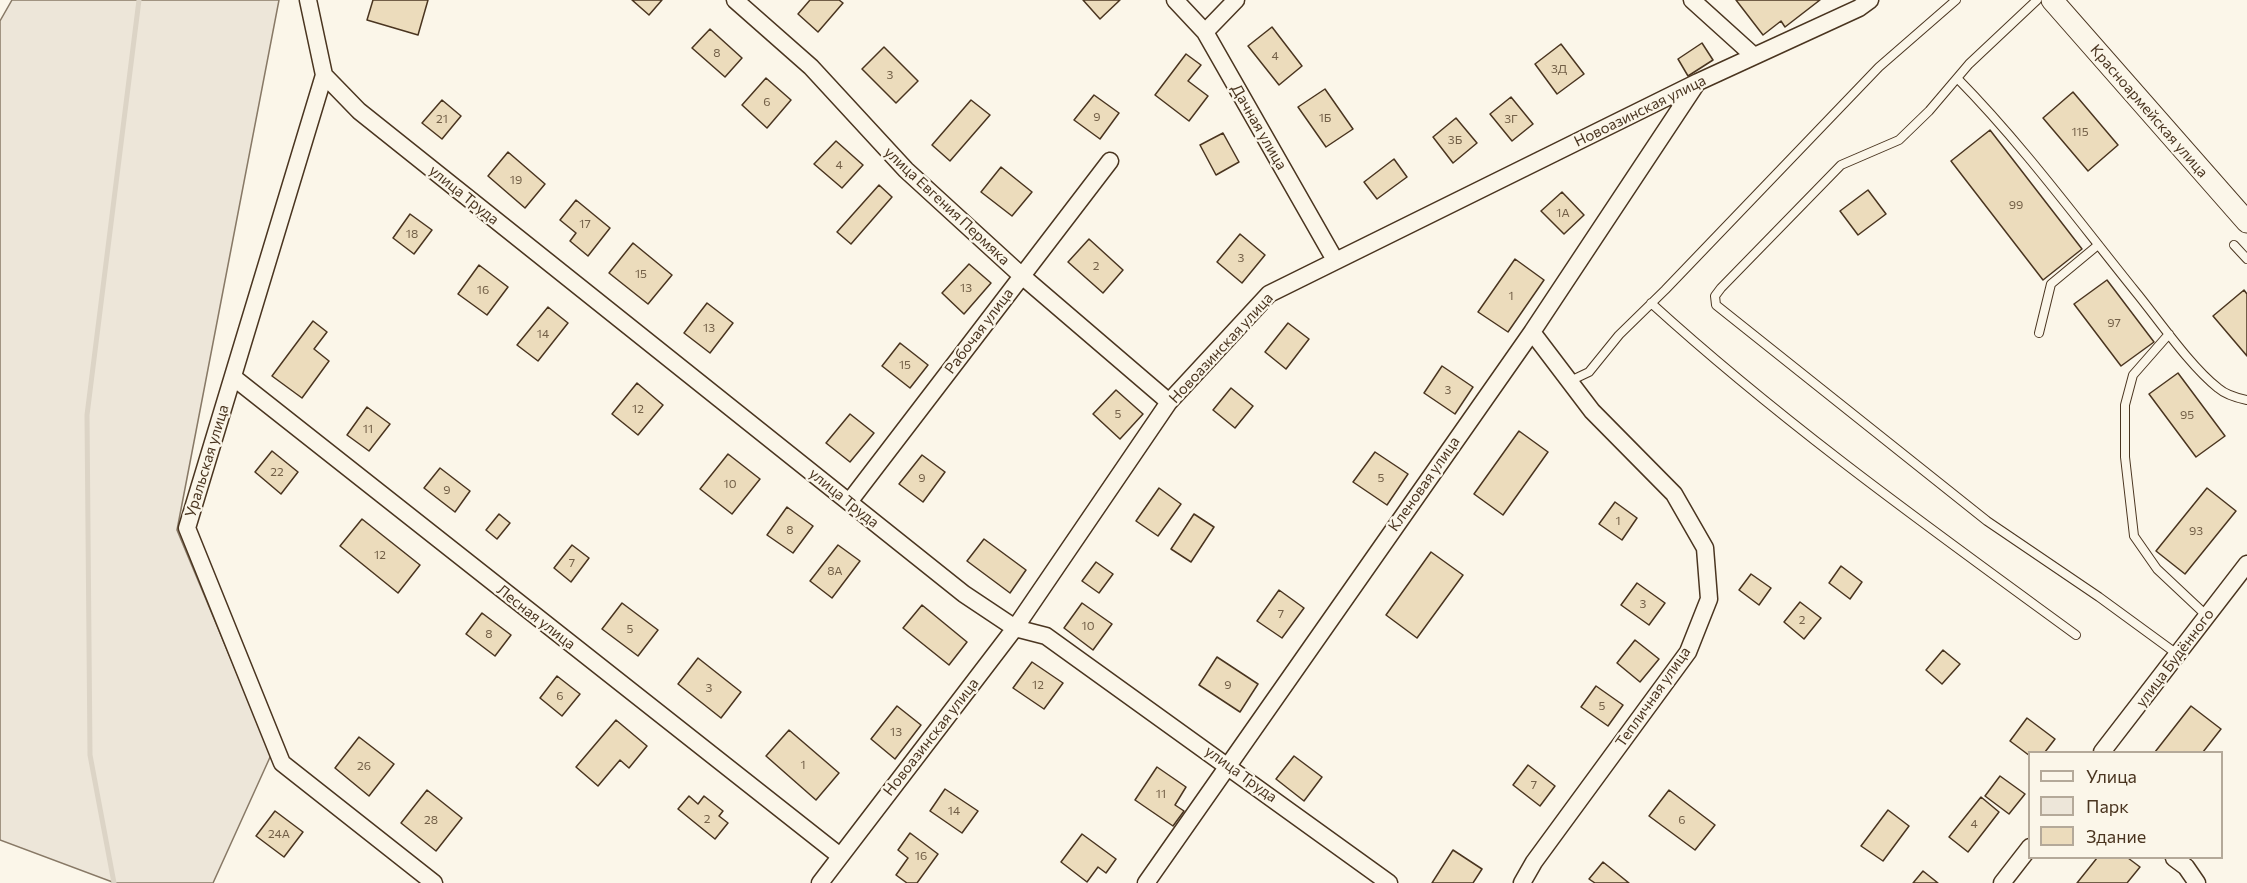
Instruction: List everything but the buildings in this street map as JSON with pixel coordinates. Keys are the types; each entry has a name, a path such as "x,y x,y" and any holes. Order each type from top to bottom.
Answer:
{"street":[{"name":"Уральская улица","path":"308,0 324,75 187,528 282,763 434,883"},
{"name":"улица Евгения Пермяка","path":"735,0 811,67 906,170 1022,276 1169,402"},
{"name":"Дачная улица","path":"1174,0 1204,32 1335,260"},
{"path":"1204,32 1236,0"},
{"path":"1692,0 1754,56"},
{"name":"Новоазинская улица","path":"820,883 1015,628 1169,402 1269,294 1698,82 1859,8 1870,0"},
{"name":"Красноармейская улица","path":"2052,0 2247,222"},
{"name":"улица Труда","path":"324,75 359,111 963,594 1015,628 1046,636 1227,764 1389,883"},
{"name":"Кленовая улица","path":"1146,883 1227,764 1532,332 1698,82"},
{"name":"Рабочая улица","path":"849,502 1110,161"},
{"name":"Тепличная улица","path":"1522,883 1534,862 1688,652 1709,599 1705,548 1674,494 1593,411 1532,332"},
{"name":"Лесная улица","path":"233,377 840,856"},
{"name":"улица Будённого","path":"2104,751 2247,564"},
{"path":"2009,880 2028,850"},
{"path":"2175,859 2186,867 2197,883"}],"lane":[{"path":"1569,381 1589,372 1619,335 1879,67 1956,0"},
{"path":"2037,0 2005,28 1929,111 1899,140 1841,165 1721,288 1715,296 1716,305 1987,521 2177,654"},
{"path":"1957,78 1996,118 2169,334 2218,389 2235,398 2247,400"},
{"path":"2039,333 2051,284 2098,245"},
{"path":"2234,245 2247,259"},
{"path":"1651,303 1736,378 1901,507 2076,635"},
{"path":"2169,334 2133,375 2125,405 2125,457 2134,536 2157,569 2207,616"}],"green space":[{"path":"12,0 279,0 177,530 271,755 213,883 115,883 0,840 0,21"}],"waterway":[{"path":"114,883 90,755 87,415 139,0"}]}
